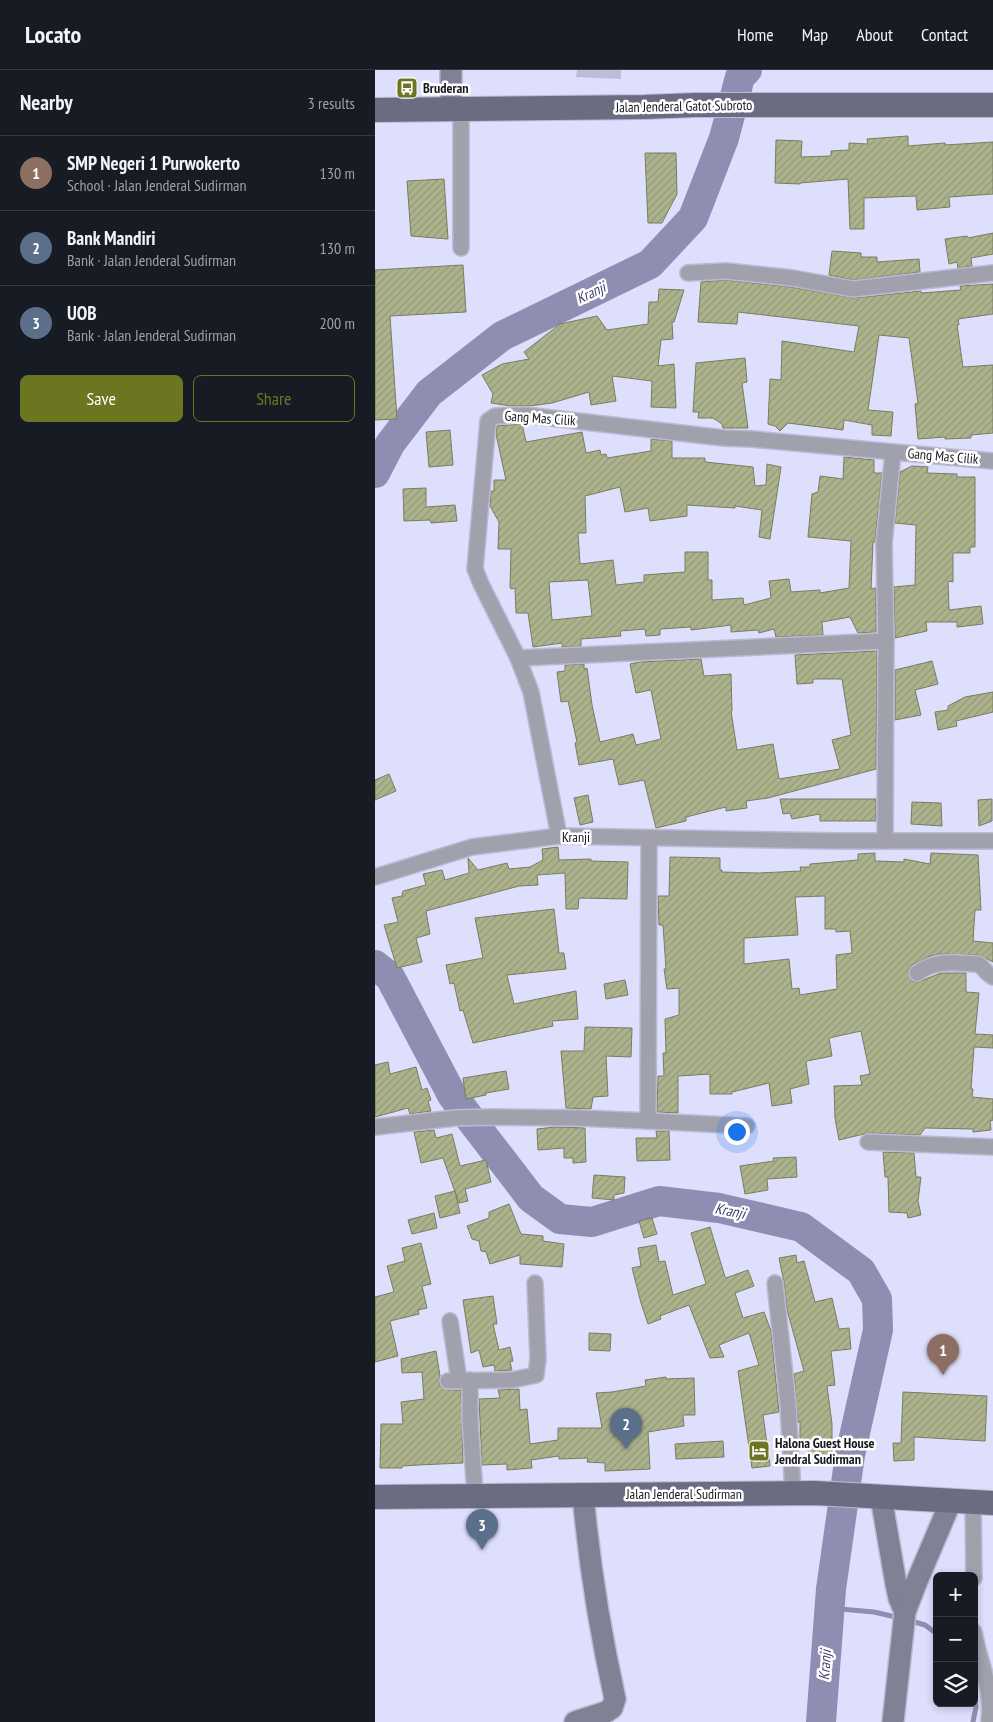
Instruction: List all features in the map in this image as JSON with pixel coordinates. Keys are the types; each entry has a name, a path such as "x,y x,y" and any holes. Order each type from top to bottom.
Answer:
{"main road":[{"path":"451,70 456,109"},
{"name":"Jalan Jenderal Gatot Subroto","path":"375,110 695,105 993,105"},
{"name":"Jalan Jenderal Sudirman","path":"375,1497 804,1493 973,1502"},
{"path":"575,1722 612,1708 615,1699 600,1628 587,1540 583,1494"},
{"path":"876,1497 904,1622"},
{"path":"893,1722 904,1622 917,1581 973,1502"}],"street":[{"path":"456,109 461,248"},
{"path":"688,273 726,271 792,278 853,289 993,273"},
{"name":"Gang Mas Cilik","path":"559,836 531,692 519,658 475,569 487,421 495,416 525,415 725,438 993,461"},
{"path":"888,841 884,544 893,452"},
{"path":"519,658 886,641"},
{"name":"Kranji","path":"375,877 471,847 559,836 993,841"},
{"path":"647,1121 649,838"},
{"path":"917,973 926,967 939,963 978,964 982,966 987,974 993,977"},
{"path":"375,1126 455,1118 492,1117 579,1118 747,1126"},
{"path":"868,1142 993,1147"},
{"path":"775,1282 788,1404 804,1493"},
{"path":"459,1380 512,1380 536,1375 539,1359 535,1284"},
{"path":"450,1321 459,1380 470,1419 475,1495"},
{"path":"973,1502 974,1572"},
{"path":"978,1647 985,1666 992,1701 989,1722"}],"shaded area":[{"path":"577,70 621,70 621,79 576,77"}],"building":[{"path":"908,136 908,146 993,142 993,194 949,197 950,207 917,210 916,196 864,198 864,229 850,229 848,179 800,184 775,183 776,140 802,141 801,157 831,156 831,151 849,150 849,143 868,144 867,139"},
{"path":"645,153 676,153 677,194 662,223 648,223"},
{"path":"444,179 448,239 411,236 407,181"},
{"path":"993,233 993,254 971,258 972,266 958,268 957,262 949,264 945,239 967,236 968,238"},
{"path":"832,251 861,253 861,257 877,257 877,262 919,259 920,272 853,280 829,275"},
{"path":"463,265 466,312 390,316 397,419 375,420 375,270"},
{"path":"726,280 791,287 854,298 921,291 921,293 961,290 960,286 993,284 993,314 958,319 959,325 957,325 963,367 993,365 993,433 971,435 971,438 918,439 915,404 918,403 909,338 879,335 868,410 893,412 891,436 872,435 872,425 844,420 843,430 788,423 780,431 775,426 768,424 770,379 781,380 782,341 854,352 859,326 738,312 737,324 698,322 701,282"},
{"path":"659,289 684,290 674,322 672,322 673,339 661,340 658,366 674,364 676,408 651,407 652,381 612,376 616,401 591,405 589,392 552,403 529,406 491,403 493,394 482,375 502,364 529,359 524,352 560,324 597,316 607,330 648,324 649,302 658,302"},
{"path":"745,358 747,382 742,383 748,428 723,428 722,424 713,418 698,418 699,412 693,412 696,363"},
{"path":"522,424 526,442 582,432 586,453 600,450 601,455 606,454 607,458 651,451 651,439 672,441 672,458 705,458 705,462 753,467 755,486 766,485 767,464 781,467 770,539 759,537 762,510 735,506 735,508 687,505 687,516 650,521 648,508 625,512 620,487 585,496 586,533 578,533 580,564 613,560 616,585 644,582 644,575 685,572 685,552 708,552 708,580 712,580 712,600 743,598 744,605 771,598 769,581 789,579 791,592 820,590 820,593 849,588 851,541 808,537 812,494 818,492 820,476 843,479 844,457 874,460 874,473 882,473 875,542 873,542 871,589 876,588 876,632 858,633 850,617 822,622 823,635 776,637 774,629 759,633 758,630 731,632 731,625 691,630 691,627 660,629 660,635 646,636 645,629 620,631 621,636 581,639 581,646 562,647 562,643 533,647 528,613 516,613 515,588 511,589 510,587 511,549 498,549 499,522 490,506 491,491 494,491 494,480 506,480 496,434 497,426","holes":["588,580 592,616 552,620 549,582"]},
{"path":"450,430 453,465 429,467 426,432"},
{"path":"912,466 928,467 927,473 975,477 975,547 970,547 970,553 953,553 953,582 948,581 949,610 981,606 983,624 957,627 957,622 926,622 927,631 895,638 894,587 915,585 916,525 895,523 900,472"},
{"path":"426,488 426,507 455,505 457,521 431,523 430,520 404,521 403,489"},
{"path":"877,651 876,769 768,798 746,801 747,808 726,811 726,807 686,817 686,821 656,828 644,780 619,785 613,759 579,765 575,743 577,742 568,701 561,702 557,672 565,671 565,665 584,664 584,669 587,668 600,742 633,734 636,745 661,739 651,690 636,693 630,664 701,659 704,676 731,674 731,711 737,750 773,744 779,779 840,769 832,740 851,735 842,679 813,679 813,683 797,684 795,655"},
{"path":"932,661 938,684 915,690 921,715 895,720 895,670"},
{"path":"993,692 993,712 956,721 957,726 938,730 935,712 948,710 948,706 965,697"},
{"path":"389,774 396,791 375,800 375,780"},
{"path":"588,795 593,822 580,825 574,798"},
{"path":"780,799 876,799 876,821 820,821 820,814 792,819 790,813 783,814"},
{"path":"992,799 992,821 979,826 978,800"},
{"path":"912,802 941,803 942,826 911,824"},
{"path":"558,847 559,860 591,859 591,861 628,862 627,899 579,898 578,909 566,909 565,873 537,875 538,885 519,886 426,911 430,934 416,938 422,962 397,968 384,925 398,922 392,898 402,896 403,891 426,885 423,874 442,870 445,880 469,873 468,858 478,870 507,863 509,869 530,867 543,860 542,849"},
{"path":"875,853 875,861 904,862 904,859 930,864 931,853 978,855 981,910 975,910 973,941 993,943 993,962 979,955 938,954 912,965 908,974 912,981 918,982 941,973 966,973 966,992 979,993 975,1034 993,1035 993,1048 974,1047 971,1089 973,1089 972,1097 993,1099 993,1120 990,1121 991,1130 973,1132 973,1129 925,1128 920,1135 868,1133 839,1140 835,1118 834,1086 862,1085 860,1076 870,1074 861,1031 829,1038 832,1056 806,1062 809,1084 790,1089 792,1103 772,1106 769,1083 732,1092 732,1094 710,1094 710,1074 678,1076 678,1113 657,1112 658,1076 664,1076 663,1053 666,1053 665,1019 679,1015 679,988 667,989 664,969 666,969 663,925 659,925 658,896 669,896 670,857 720,858 720,870 722,872 759,873 801,871 800,867 810,867 810,864 858,860 858,854","holes":["825,896 825,929 836,929 836,932 850,931 852,953 836,955 837,989 800,995 799,988 792,989 789,959 744,964 744,938 798,935 795,897"]},
{"path":"554,909 559,953 564,953 566,969 507,975 514,1004 576,991 578,1019 552,1021 553,1026 473,1043 463,1010 460,1011 454,983 450,984 446,965 483,958 475,918"},
{"path":"625,980 628,995 606,999 604,984"},
{"path":"585,1027 632,1028 631,1057 606,1056 608,1096 593,1097 591,1109 566,1108 561,1051 584,1051"},
{"path":"388,1062 390,1074 416,1067 422,1090 427,1088 431,1100 428,1101 431,1111 410,1114 408,1108 375,1117 375,1065"},
{"path":"506,1071 509,1089 466,1099 463,1078"},
{"path":"555,1127 585,1128 586,1162 573,1163 573,1158 564,1158 564,1148 538,1150 537,1129"},
{"path":"434,1130 436,1138 452,1134 460,1166 486,1160 491,1182 465,1189 468,1201 459,1203 443,1158 421,1163 414,1132"},
{"path":"656,1131 669,1131 670,1160 637,1161 636,1138 657,1138"},
{"path":"883,1152 914,1153 916,1177 921,1177 918,1201 921,1215 908,1218 907,1213 889,1212 888,1177 885,1177"},
{"path":"796,1157 797,1177 767,1179 768,1190 745,1194 740,1166 774,1161 773,1158"},
{"path":"594,1175 625,1177 624,1193 614,1195 614,1200 592,1198"},
{"path":"455,1191 460,1213 440,1218 435,1196"},
{"path":"509,1204 521,1234 543,1236 543,1241 564,1244 562,1267 520,1264 520,1255 490,1264 486,1252 481,1251 479,1241 472,1239 467,1226 489,1218 489,1212"},
{"path":"434,1213 437,1228 412,1234 408,1220"},
{"path":"652,1218 657,1234 644,1238 639,1221"},
{"path":"710,1227 725,1277 748,1270 754,1286 735,1293 743,1318 764,1312 771,1331 779,1412 763,1415 770,1466 752,1468 738,1371 759,1365 749,1333 719,1345 724,1357 710,1358 689,1305 660,1316 661,1319 648,1324 632,1268 641,1266 638,1248 656,1245 659,1262 665,1261 673,1295 706,1284 691,1233"},
{"path":"421,1243 431,1284 422,1286 427,1308 418,1310 419,1314 390,1321 398,1356 375,1362 375,1297 394,1292 387,1266 405,1261 402,1248"},
{"path":"796,1255 797,1263 804,1261 815,1302 832,1298 839,1329 849,1328 851,1349 831,1351 835,1385 827,1386 832,1424 832,1463 808,1463 808,1444 800,1444 800,1422 798,1422 794,1374 804,1371 787,1310 779,1258"},
{"path":"493,1296 497,1324 493,1324 499,1350 510,1347 513,1361 510,1362 512,1370 495,1371 494,1365 483,1367 479,1350 471,1353 463,1300"},
{"path":"589,1333 611,1334 610,1351 589,1350"},
{"path":"436,1351 440,1386 448,1390 461,1390 463,1463 380,1468 381,1424 403,1424 401,1402 424,1399 422,1372 402,1373 401,1359"},
{"path":"666,1377 666,1379 694,1378 695,1415 683,1415 684,1426 648,1432 650,1469 605,1471 605,1463 587,1462 588,1458 559,1459 559,1456 531,1460 532,1468 507,1470 507,1464 482,1465 479,1399 500,1398 498,1390 519,1389 520,1410 527,1409 530,1444 558,1440 558,1428 602,1428 596,1393 646,1386 645,1380"},
{"path":"903,1392 987,1396 985,1441 914,1437 914,1460 894,1461 893,1443 901,1443"},
{"path":"723,1441 724,1457 676,1459 675,1444"}],"waterway":[{"name":"Kranji","path":"375,473 390,444 429,393 502,336 650,264 693,218 724,138 740,77 747,70"},
{"name":"Kranji","path":"375,965 390,977 452,1095 531,1198 560,1219 592,1222 659,1201 719,1208 801,1227 861,1271 877,1299 878,1330 850,1455 831,1589 821,1722"},
{"name":"Kranji","path":"829,1608 874,1612 900,1618"},
{"name":"Kranji","path":"908,1620 925,1625 933,1631"},
{"name":"Kranji","path":"973,1722 976,1707"}],"place":[{"name":"Bruderan","path":"407,88"},
{"name":"SMP Negeri 1 Purwokerto","path":"943,1375"},
{"name":"Bank Mandiri","path":"626,1449"},
{"name":"Halona Guest House Jendral Sudirman","path":"759,1451"},
{"name":"UOB","path":"482,1550"}]}
